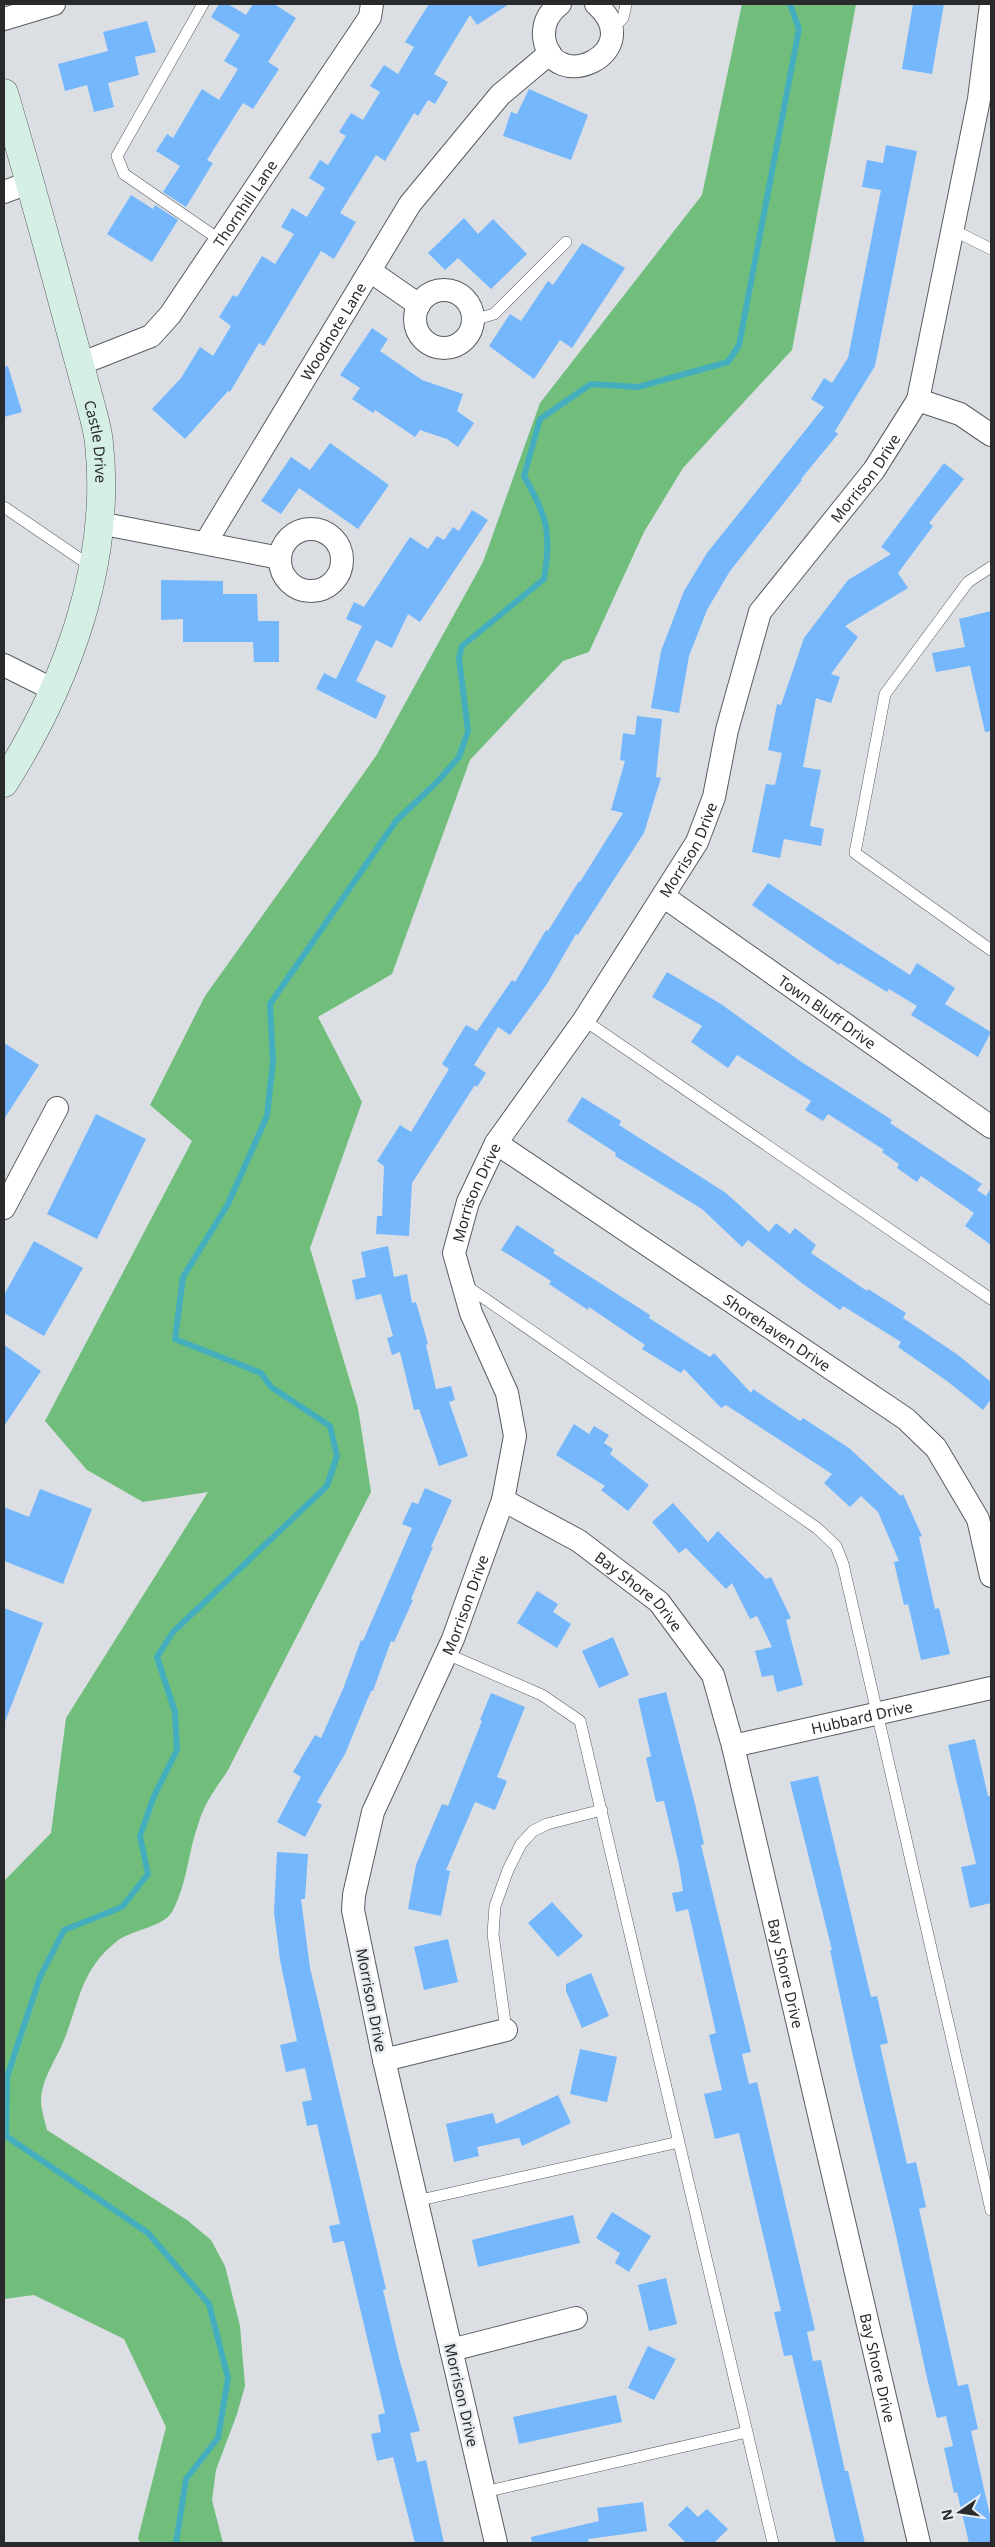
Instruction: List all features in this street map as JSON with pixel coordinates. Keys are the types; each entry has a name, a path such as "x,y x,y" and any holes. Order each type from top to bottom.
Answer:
{"main road":[{"name":"Castle Drive","path":"4,93 31,182 100,442 101,492 93,568 78,627 54,690 24,752 4,783"}],"street":[{"path":"4,19 54,4"},
{"name":"Thornhill Lane","path":"80,364 151,336 170,315 370,17 372,4"},
{"path":"560,4 546,19 545,42 550,53 568,66 589,65 606,52 611,42 612,29 604,11 596,4"},
{"name":"Morrison Drive","path":"496,2543 384,2060 354,1910 354,1895 373,1812 446,1654 503,1500 515,1436 508,1393 471,1313 454,1253 468,1202 496,1143 584,1020 697,842 714,797 727,730 760,612 874,470 918,400 953,230 985,100 991,4"},
{"name":"Woodnote Lane","path":"206,542 410,204 500,95 550,53"},
{"path":"4,192 31,182"},
{"path":"370,271 419,306"},
{"path":"452,291 467,302 473,320 466,338 451,347 441,348 432,345 419,333 416,314 419,306 432,292 452,291"},
{"path":"918,400 960,414 991,435"},
{"path":"99,523 206,542 280,558"},
{"path":"4,665 54,690"},
{"name":"Town Bluff Drive","path":"663,896 990,1122"},
{"path":"4,1208 10,1184 57,1108"},
{"name":"Shorehaven Drive","path":"496,1143 906,1419 936,1448 978,1519 991,1576"},
{"name":"Bay Shore Drive","path":"503,1500 580,1541 659,1602 714,1674 733,1746 919,2543"},
{"name":"Hubbard Drive","path":"733,1746 991,1688"},
{"path":"384,2060 506,2030"},
{"path":"451,2350 576,2318"}],"lane":[{"path":"203,4 117,156 124,174 220,240"},
{"path":"612,29 623,18 626,4"},
{"path":"953,230 991,249"},
{"path":"473,320 494,314 566,242"},
{"path":"4,508 93,568"},
{"path":"991,567 968,582 885,694 855,853 991,950"},
{"path":"584,1020 991,1299"},
{"path":"462,1283 817,1528 836,1546 843,1564 991,2210"},
{"path":"446,1654 542,1695 580,1721 772,2543"},
{"path":"506,2030 493,1934 495,1906 508,1870 521,1844 533,1831 547,1824 602,1810"},
{"path":"416,2201 679,2142"},
{"path":"484,2492 747,2432"}],"green space":[{"path":"742,4 856,4 792,350 683,468 644,532 589,652 563,661 470,760 392,974 318,1017 362,1102 310,1248 358,1408 371,1492 227,1772 203,1810 181,1891 172,1912 161,1922 129,1934 116,1942 95,1964 82,1987 64,2040 42,2092 42,2108 47,2130 187,2220 211,2240 225,2266 240,2326 245,2386 237,2414 216,2470 212,2500 223,2543 140,2543 138,2538 166,2427 124,2339 34,2295 4,2299 4,1881 51,1833 66,1718 208,1492 143,1502 87,1470 45,1421 192,1141 150,1105 205,996 376,756 483,562 540,403 702,195"}],"building":[{"path":"219,4 228,4 246,15 253,4 274,4 296,18 268,62 279,69 253,109 243,103 207,160 213,163 186,207 163,192 180,166 156,151 167,134 173,138 202,89 219,100 238,69 224,61 240,35 211,17"},
{"path":"429,4 509,4 477,25 470,15 434,74 448,82 435,104 428,100 418,116 414,113 385,161 376,155 340,213 356,222 334,259 321,251 264,346 259,343 230,392 228,391 185,439 152,409 181,378 200,347 213,356 231,326 219,317 233,295 237,297 262,256 275,264 294,234 281,227 292,208 307,217 325,188 309,178 320,160 328,165 346,136 339,132 351,113 363,120 380,92 370,86 384,65 398,74 414,47 405,42"},
{"path":"913,4 944,4 932,74 902,69"},
{"path":"147,21 156,52 135,57 139,75 108,83 114,107 94,112 87,85 65,91 58,64 108,51 103,32"},
{"path":"529,89 588,115 571,160 503,136 511,112 517,114"},
{"path":"886,145 917,151 875,366 835,431 838,434 730,571 707,610 689,656 679,713 651,708 661,651 684,591 707,553 824,407 811,399 824,378 832,383 848,358 881,190 862,187 867,160 883,163"},
{"path":"131,195 153,209 155,205 178,220 152,262 107,234"},
{"path":"464,218 478,234 493,219 527,254 491,289 458,258 445,270 428,253"},
{"path":"582,243 625,268 572,348 560,340 534,379 489,346 510,314 521,321 548,281 553,285"},
{"path":"372,328 388,339 380,351 422,380 463,394 457,411 474,423 458,447 447,439 420,430 415,437 375,410 373,413 352,399 360,388 340,375"},
{"path":"8,366 22,412 4,417 4,367"},
{"path":"330,443 389,485 358,529 299,488 281,514 261,501 291,457 310,470"},
{"path":"944,463 964,479 929,523 933,526 898,573 908,588 845,626 858,637 831,674 840,677 831,703 816,698 803,767 821,770 810,826 824,829 821,846 784,839 780,858 752,852 766,784 775,785 782,753 768,750 777,704 781,705 804,638 848,580 891,554 881,547"},
{"path":"472,510 488,520 420,622 408,614 392,648 376,640 356,681 386,696 376,719 316,689 324,673 336,679 362,626 346,619 354,602 364,607 410,537 428,549 437,536 444,540 453,527 459,531"},
{"path":"161,580 223,581 223,594 257,594 258,621 279,621 279,662 254,662 253,642 183,642 183,619 161,620"},
{"path":"991,611 991,731 985,732 970,666 936,672 932,653 965,647 959,619"},
{"path":"637,716 662,719 656,777 661,778 644,833 578,935 576,934 547,984 510,1035 498,1027 474,1065 486,1073 477,1087 475,1085 412,1183 409,1236 376,1234 377,1216 382,1216 384,1166 377,1161 400,1125 411,1132 449,1069 442,1064 466,1025 477,1031 512,980 515,982 546,930 548,931 623,813 611,810 625,761 620,760 623,733 635,735"},
{"path":"768,883 910,975 917,963 955,988 945,1004 991,1032 978,1057 911,1015 917,1006 889,989 887,992 840,963 839,965 752,905"},
{"path":"667,972 721,1004 800,1061 892,1120 890,1123 982,1184 977,1190 986,1196 991,1188 991,1245 965,1226 974,1213 921,1176 917,1182 897,1168 899,1164 882,1152 884,1150 828,1114 823,1121 805,1110 811,1101 737,1055 728,1068 691,1042 702,1026 652,997"},
{"path":"4,1043 39,1065 4,1119"},
{"path":"582,1097 621,1121 619,1125 726,1193 769,1232 776,1223 790,1234 795,1228 816,1245 811,1253 867,1291 868,1289 906,1313 903,1318 958,1355 991,1382 991,1399 983,1410 947,1381 898,1347 901,1342 843,1306 840,1310 803,1284 748,1240 742,1247 702,1209 615,1156 616,1153 567,1121"},
{"path":"96,1114 146,1139 97,1239 47,1214"},
{"path":"517,1225 555,1250 553,1253 650,1315 649,1318 710,1357 714,1353 751,1393 753,1389 800,1421 803,1418 849,1448 901,1496 903,1494 922,1536 919,1537 935,1609 939,1608 950,1654 921,1660 908,1604 904,1605 894,1562 899,1561 878,1512 861,1496 850,1507 824,1483 832,1474 726,1405 721,1408 684,1369 681,1373 642,1349 645,1345 589,1307 588,1310 549,1284 551,1281 501,1250"},
{"path":"34,1241 83,1268 44,1336 4,1313 4,1295"},
{"path":"388,1246 394,1277 407,1274 412,1303 416,1302 428,1344 426,1345 436,1389 451,1386 455,1400 449,1402 468,1456 439,1466 419,1409 414,1410 400,1352 392,1355 387,1338 393,1336 381,1294 356,1300 352,1280 366,1277 361,1252"},
{"path":"4,1345 41,1371 4,1426"},
{"path":"574,1424 589,1434 594,1426 609,1435 604,1443 613,1449 610,1454 649,1485 628,1511 601,1490 605,1486 556,1455"},
{"path":"425,1488 452,1500 431,1547 433,1547 411,1599 413,1600 394,1642 391,1641 373,1691 371,1691 345,1754 317,1802 322,1805 305,1837 277,1822 301,1777 293,1772 315,1735 321,1738 343,1689 361,1640 363,1641 412,1528 402,1524 412,1502 418,1504"},
{"path":"40,1489 92,1509 63,1584 4,1561 4,1507 29,1517"},
{"path":"673,1503 708,1542 718,1531 766,1579 771,1577 791,1618 786,1620 803,1685 777,1692 773,1675 762,1677 755,1651 772,1647 757,1616 750,1619 732,1583 726,1589 686,1548 679,1553 652,1522"},
{"path":"537,1591 558,1604 553,1612 571,1624 557,1648 517,1623"},
{"path":"4,1608 43,1623 5,1722 4,1721"},
{"path":"613,1637 629,1675 599,1688 582,1651"},
{"path":"666,1692 695,1804 704,1844 701,1845 751,2052 742,2054 749,2084 757,2082 815,2330 807,2332 813,2361 821,2360 845,2471 848,2471 865,2543 836,2543 792,2355 784,2356 774,2312 781,2311 739,2133 715,2139 704,2094 722,2090 709,2035 716,2033 688,1909 676,1912 672,1893 683,1891 679,1865 664,1801 656,1802 646,1758 651,1756 638,1699"},
{"path":"491,1693 525,1707 497,1777 507,1781 495,1810 475,1802 446,1870 450,1871 441,1916 408,1909 416,1865 442,1804 448,1806 482,1721 480,1720"},
{"path":"975,1739 988,1796 991,1796 991,1903 970,1908 961,1867 976,1864 948,1745"},
{"path":"818,1776 871,1997 877,1996 888,2043 880,2045 907,2164 916,2162 926,2207 919,2209 958,2386 968,2384 978,2429 971,2431 991,2520 991,2543 969,2543 957,2492 954,2493 944,2448 953,2446 946,2416 937,2418 927,2378 894,2226 854,2061 830,1950 832,1950 790,1782"},
{"path":"277,1852 308,1854 305,1899 301,1899 310,1968 386,2289 383,2290 399,2358 420,2431 410,2433 417,2462 426,2460 444,2543 415,2543 393,2457 377,2461 371,2434 381,2432 378,2415 385,2413 344,2241 333,2243 329,2226 340,2224 317,2124 307,2126 302,2102 312,2100 305,2068 286,2072 280,2045 297,2041 280,1960 274,1912"},
{"path":"552,1902 583,1936 558,1957 528,1923"},
{"path":"448,1939 458,1982 424,1990 414,1947"},
{"path":"591,1973 609,2016 582,2028 566,1991 566,1984"},
{"path":"580,2049 617,2057 607,2102 570,2094"},
{"path":"558,2095 571,2123 522,2146 519,2138 477,2147 479,2156 454,2162 446,2124 493,2113 496,2124"},
{"path":"612,2212 651,2236 629,2272 615,2263 620,2253 596,2238"},
{"path":"573,2215 580,2243 478,2267 472,2240"},
{"path":"666,2278 677,2324 649,2331 638,2285"},
{"path":"648,2346 676,2359 654,2400 628,2388"},
{"path":"616,2395 622,2422 519,2444 513,2417"},
{"path":"643,2502 647,2531 588,2539 589,2543 532,2543 531,2537 599,2521 597,2508"},
{"path":"687,2506 698,2517 707,2509 728,2529 714,2543 686,2543 668,2525"}],"waterway":[{"path":"176,2543 186,2479 218,2438 228,2378 209,2304 148,2233 6,2136 7,2077 40,1977 64,1930 122,1907 148,1874 140,1836 154,1796 177,1750 175,1712 157,1657 173,1632 327,1486 337,1456 330,1426 271,1387 261,1373 175,1339 183,1277 228,1204 267,1116 273,1061 270,1004 396,821 438,781 459,757 468,731 459,658 462,646 544,579 547,549 546,525 543,514 524,476 540,419 591,384 638,387 728,362 739,345 799,29 790,4"}]}
